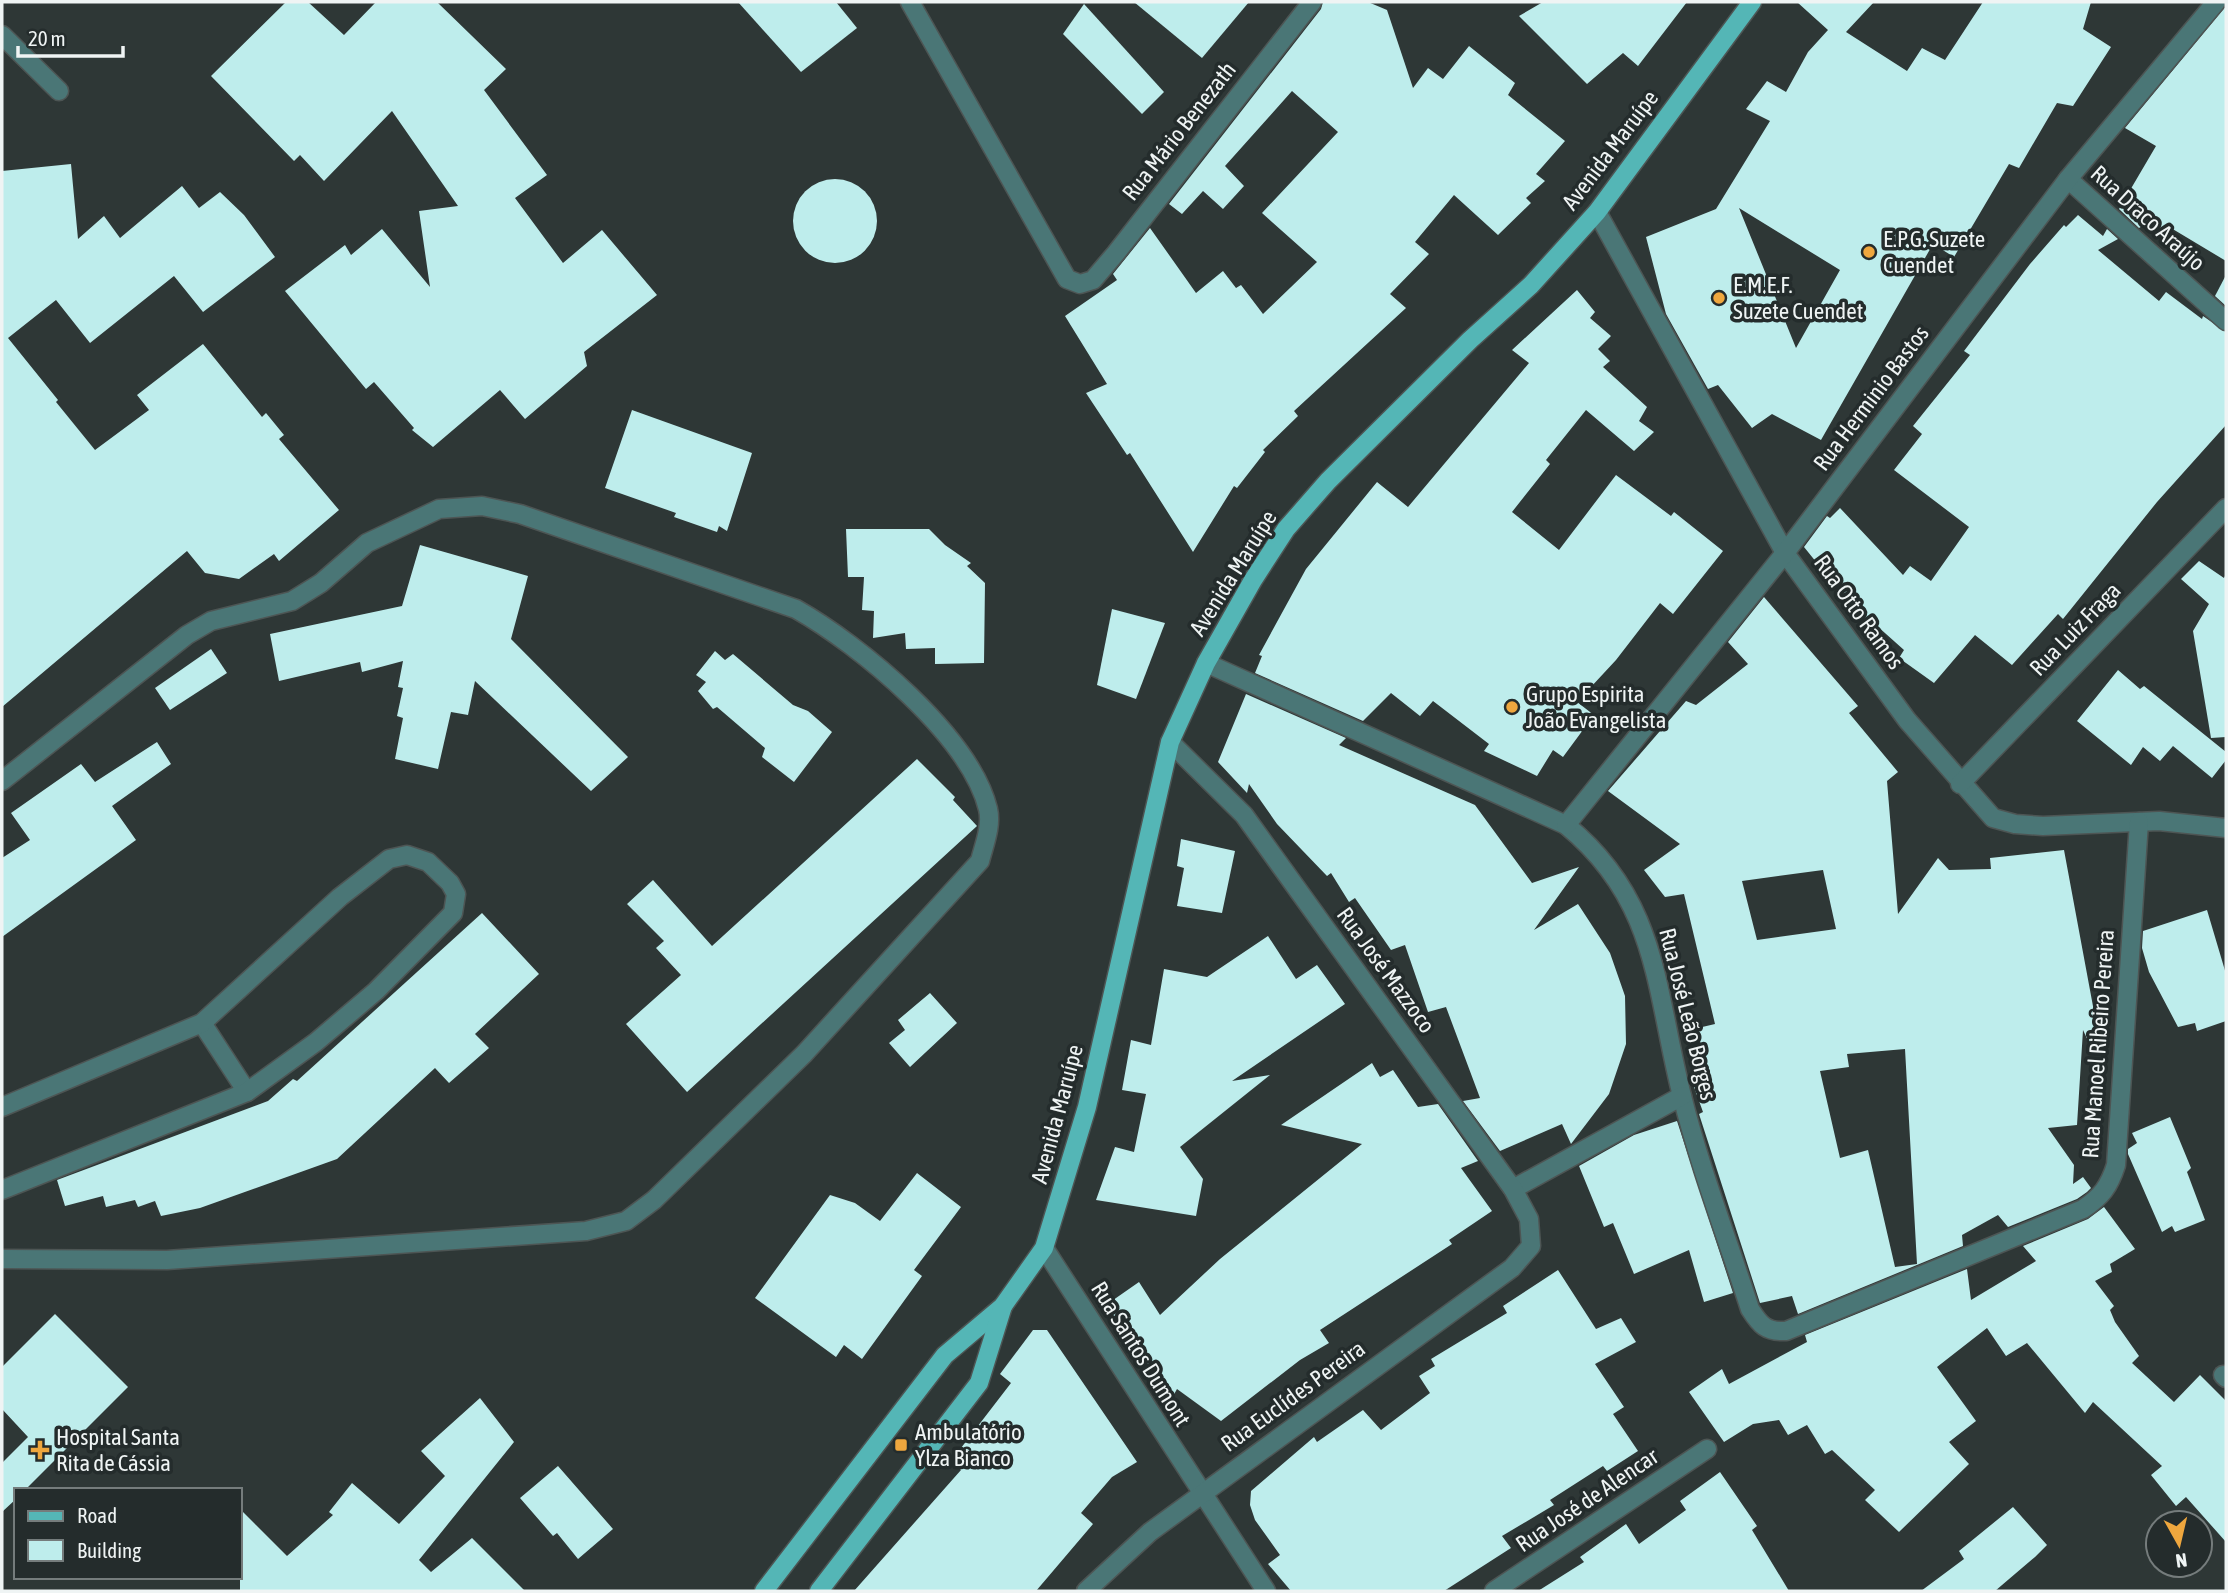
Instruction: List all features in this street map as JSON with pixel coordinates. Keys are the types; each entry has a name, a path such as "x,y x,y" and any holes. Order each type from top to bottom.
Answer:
{"main road":[{"name":"Avenida Maruípe","path":"764,1591 945,1354 1003,1306 1044,1248 1087,1107 1170,742 1206,663 1286,529 1391,417 1531,285 1597,212 1752,2"},
{"name":"Avenida Maruípe","path":"819,1591 979,1383 1003,1306"}],"street":[{"name":"Rua Mário Benezath","path":"910,2 1067,279 1080,284 1093,280 1116,253 1312,2"},
{"name":"Rua Herminio Bastos","path":"1566,825 1785,553 2068,179 2216,2"},
{"path":"2,36 60,91"},
{"name":"Rua Draco Araújo","path":"2068,179 2226,321"},
{"name":"Rua Otto Ramos","path":"1597,212 1785,553 1907,720 1960,784 1993,818 2015,824 2159,821 2226,828"},
{"path":"2,782 187,635 211,621 292,601 321,583 367,543 439,509 482,506 520,514 796,609 831,629 941,726 978,780 989,812 987,835 980,861 804,1054 654,1200 626,1221 586,1231 324,1251 167,1260 2,1259"},
{"name":"Rua Luiz Fraga","path":"1960,784 2226,508"},
{"name":"Rua José Leão Borges","path":"1206,663 1566,825 1594,848 1636,912 1661,990 1682,1096 1749,1309 1765,1329"},
{"name":"Rua José Mazzoco","path":"1170,742 1244,815 1513,1189 1529,1219 1531,1246"},
{"name":"Rua Manoel Ribeiro Pereira","path":"1765,1329 1786,1331 2083,1209 2102,1197 2111,1182 2116,1165 2139,822"},
{"path":"2,1107 202,1023 340,897 389,859 407,855 428,862 450,883 456,894 453,913 366,999 316,1042 247,1092 2,1190"},
{"path":"202,1023 247,1092"},
{"path":"1513,1189 1682,1096"},
{"name":"Rua Euclídes Pereira","path":"1086,1591 1134,1546 1200,1494 1512,1268 1531,1246"},
{"name":"Rua Santos Dumont","path":"1044,1248 1200,1494 1266,1591"},
{"name":"Rua José de Alencar","path":"1494,1591 1707,1449"}],"building":[{"path":"286,2 308,2 344,35 376,2 437,2 506,69 484,90 547,175 515,198 563,263 602,230 657,295 584,352 587,366 525,419 500,390 433,447 412,430 414,428 374,382 366,389 285,291 345,245 351,255 382,229 430,287 419,211 458,206 392,111 324,181 300,155 294,161 211,76"},
{"path":"738,2 836,2 857,28 801,72"},
{"path":"1134,2 1249,2 1202,58"},
{"path":"1323,2 1368,2 1387,10 1413,88 1428,68 1443,79 1469,46 1515,83 1508,95 1565,141 1536,174 1545,181 1526,198 1531,203 1498,235 1454,195 1415,242 1429,254 1390,294 1406,308 1294,411 1298,416 1263,450 1265,452 1237,488 1234,486 1193,552 1130,453 1127,455 1086,393 1107,384 1065,316 1117,280 1113,274 1150,228 1196,293 1223,271 1236,288 1241,285 1263,314 1317,262 1262,213 1338,132 1292,91 1225,166 1244,186 1223,209 1203,191 1182,214 1169,204 1321,9"},
{"path":"1543,2 1687,2 1638,66 1623,53 1587,84 1519,16"},
{"path":"1797,2 1874,2 1846,32 1907,71 1922,48 1945,60 1983,2 2091,2 2083,29 2111,47 2073,106 2057,103 2019,168 2009,164 1954,257 1933,244 1821,440 1772,414 1752,428 1718,385 1708,389 1666,314 1646,237 1716,209 1770,121 1746,109 1767,81 1786,92 1808,52 1828,30","holes":["1739,208 1840,270 1796,348"]},
{"path":"1084,4 1164,92 1142,114 1063,34"},
{"path":"2226,6 2226,261 2166,225 2162,233 2144,225 2139,228 2119,209 2156,146 2125,128"},
{"path":"71,164 78,239 104,216 120,238 182,186 199,208 220,192 244,215 275,257 203,312 174,276 90,343 56,300 8,338 58,400 56,402 95,450 149,410 137,395 203,344 262,417 266,413 284,435 279,439 339,510 279,561 274,554 239,579 205,573 187,551 2,707 2,171"},
{"path":"835,179 851,182 865,191 874,205 877,221 874,237 865,251 851,260 835,263 819,260 805,251 796,237 793,221 796,205 805,191 819,182"},
{"path":"2078,215 2103,236 2107,229 2118,239 2098,250 2159,301 2166,292 2202,319 2203,316 2226,332 2226,425 2157,502 2063,619 2058,614 2012,665 1975,635 1934,683 1899,658 1904,650 1867,617 1863,620 1804,547 1827,516 1830,518 1840,508 1903,575 1910,566 1931,581 1969,527 1894,470 1922,434 1913,426 1970,355 1964,351 2030,264 2064,225 2066,227"},
{"path":"2226,275 2226,306 2215,296"},
{"path":"1577,290 1595,312 1590,318 1611,336 1598,349 1610,361 1603,367 1647,407 1639,421 1654,432 1634,451 1586,410 1546,460 1550,464 1512,512 1559,550 1616,475 1671,516 1674,512 1723,551 1673,614 1660,603 1616,660 1577,702 1594,715 1563,757 1553,750 1537,776 1484,751 1489,744 1433,701 1420,716 1391,693 1363,721 1255,673 1262,656 1259,655 1306,569 1377,482 1408,507 1529,363 1512,350"},
{"path":"632,410 752,453 727,531 719,526 717,532 674,517 676,513 605,488"},
{"path":"846,529 929,529 945,545 971,563 967,566 985,583 984,663 935,664 935,648 906,649 905,633 873,638 874,611 862,610 864,577 848,577"},
{"path":"420,545 528,576 511,639 628,757 591,791 475,681 468,715 451,712 438,769 395,759 403,718 397,716 403,688 398,687 403,661 362,672 360,662 279,681 270,634 402,606"},
{"path":"2199,561 2224,578 2226,574 2226,737 2211,738 2193,631 2209,604 2181,579"},
{"path":"1764,597 1858,706 1849,713 1898,772 1887,781 1898,914 1938,858 1949,870 1991,869 1990,858 2064,850 2100,1044 2091,1047 2083,1030 2077,1125 2048,1128 2074,1165 2073,1184 2083,1177 2091,1188 2087,1192 2077,1199 2008,1227 1998,1215 1962,1235 1963,1246 1798,1314 1792,1296 1760,1303 1699,1114 1703,1112 1694,1087 1707,1083 1698,1028 1715,1024 1684,894 1665,897 1644,870 1680,844 1608,791 1686,701 1696,705 1748,664 1728,642","holes":["1823,870 1836,929 1757,940 1742,881","1905,1049 1917,1264 1895,1267 1868,1150 1840,1158 1820,1071 1849,1067 1847,1054"]},
{"path":"1112,609 1165,623 1136,699 1097,685"},
{"path":"211,649 227,673 170,710 155,688"},
{"path":"715,651 725,660 733,654 793,705 808,711 832,732 794,782 762,757 765,748 717,707 713,709 698,691 706,682 696,675"},
{"path":"2118,670 2140,689 2144,686 2226,752 2226,760 2212,778 2173,746 2160,761 2143,747 2131,765 2077,721"},
{"path":"1246,694 1346,738 1339,745 1475,805 1532,883 1579,867 1534,930 1578,904 1610,953 1625,996 1626,1044 1609,1094 1571,1144 1562,1124 1500,1151 1463,1101 1480,1098 1446,1007 1428,1012 1405,945 1391,950 1355,898 1349,902 1331,873 1327,876 1277,824 1249,784 1247,793 1218,762"},
{"path":"157,742 171,764 112,806 136,840 2,937 2,858 30,840 11,813 81,764 95,782"},
{"path":"917,759 955,797 953,800 977,826 687,1092 626,1024 681,975 656,948 664,941 627,904 653,880 712,946"},
{"path":"1181,839 1235,851 1222,913 1177,906 1184,868 1177,866"},
{"path":"2207,910 2226,974 2226,1021 2197,1031 2195,1023 2178,1027 2149,972 2142,948 2143,931"},
{"path":"482,913 539,974 475,1034 489,1048 449,1083 435,1068 337,1159 200,1208 161,1216 155,1201 138,1207 135,1200 106,1207 103,1196 65,1206 57,1180 268,1101 293,1079 297,1081"},
{"path":"1268,936 1296,979 1317,965 1345,1004 1232,1081 1270,1075 1180,1147 1203,1179 1196,1216 1096,1200 1115,1147 1134,1152 1146,1094 1122,1090 1131,1040 1151,1045 1164,969 1207,977"},
{"path":"930,993 957,1023 910,1067 889,1043 905,1030 898,1020"},
{"path":"1372,1063 1380,1077 1393,1070 1418,1107 1438,1104 1478,1161 1461,1168 1492,1211 1449,1240 1452,1244 1320,1330 1329,1343 1300,1360 1221,1421 1177,1389 1172,1398 1106,1305 1139,1282 1160,1315 1220,1259 1362,1144 1281,1125"},
{"path":"2170,1117 2191,1168 2187,1172 2205,1220 2175,1232 2172,1226 2162,1232 2128,1149 2137,1143 2132,1133"},
{"path":"1677,1121 1733,1293 1704,1302 1689,1250 1634,1274 1613,1223 1604,1227 1579,1166 1634,1135"},
{"path":"917,1173 961,1207 914,1270 922,1276 862,1359 844,1345 836,1357 755,1298 830,1195 855,1203 880,1221"},
{"path":"2104,1207 2135,1249 2110,1264 2112,1272 2095,1281 2114,1306 2110,1310 2115,1322 2139,1356 2132,1363 2174,1402 2200,1375 2226,1401 2226,1542 2214,1528 2214,1509 2197,1509 2186,1497 2176,1506 2151,1475 2162,1466 2093,1402 2085,1413 2027,1343 2006,1356 1987,1328 1937,1367 1976,1421 1949,1442 1969,1464 1899,1532 1865,1500 1875,1490 1832,1450 1825,1454 1807,1425 1788,1435 1779,1420 1753,1424 1724,1442 1689,1392 1722,1369 1729,1384 1807,1342 1805,1335 1967,1269 1971,1300 2036,1261 2023,1246 2088,1219"},
{"path":"1558,1270 1596,1329 1621,1318 1636,1342 1595,1364 1624,1407 1613,1414 1638,1451 1607,1471 1603,1466 1550,1500 1554,1505 1502,1536 1511,1548 1444,1591 1291,1591 1268,1564 1280,1555 1255,1520 1250,1505 1251,1491 1314,1437 1317,1442 1363,1410 1381,1430 1430,1393 1419,1376 1435,1366 1431,1359 1507,1313 1503,1306"},
{"name":"Hospital Santa Rita de Cássia","path":"55,1314 128,1387 27,1488 14,1488 14,1501 2,1512 2,1463 28,1437 2,1409 2,1367"},
{"path":"1033,1330 1047,1330 1137,1462 1112,1477 1081,1513 1093,1524 1036,1591 854,1591 961,1470 951,1461 1011,1383 1000,1374"},
{"path":"480,1398 514,1442 419,1560 431,1572 472,1538 525,1591 240,1591 242,1511 287,1556 333,1515 329,1512 352,1483 399,1524 445,1476 421,1451"},
{"path":"558,1466 613,1529 578,1559 557,1533 553,1536 520,1498"},
{"path":"1720,1472 1757,1526 1752,1530 1789,1591 1538,1591 1584,1562 1580,1557 1626,1524 1639,1544 1686,1510 1680,1501"},
{"path":"2013,1507 2047,1545 2035,1557 1995,1591 1921,1591 1964,1559 1959,1551"}],"place":[{"name":"E.P.G. Suzete Cuendet","path":"1869,252"},
{"name":"E.M.E.F. Suzete Cuendet","path":"1719,298"},
{"name":"Grupo Espirita João Evangelista","path":"1512,707"},
{"name":"Ambulatório Ylza Bianco","path":"901,1445"},
{"name":"Hospital Santa Rita de Cássia","path":"40,1450"}]}
